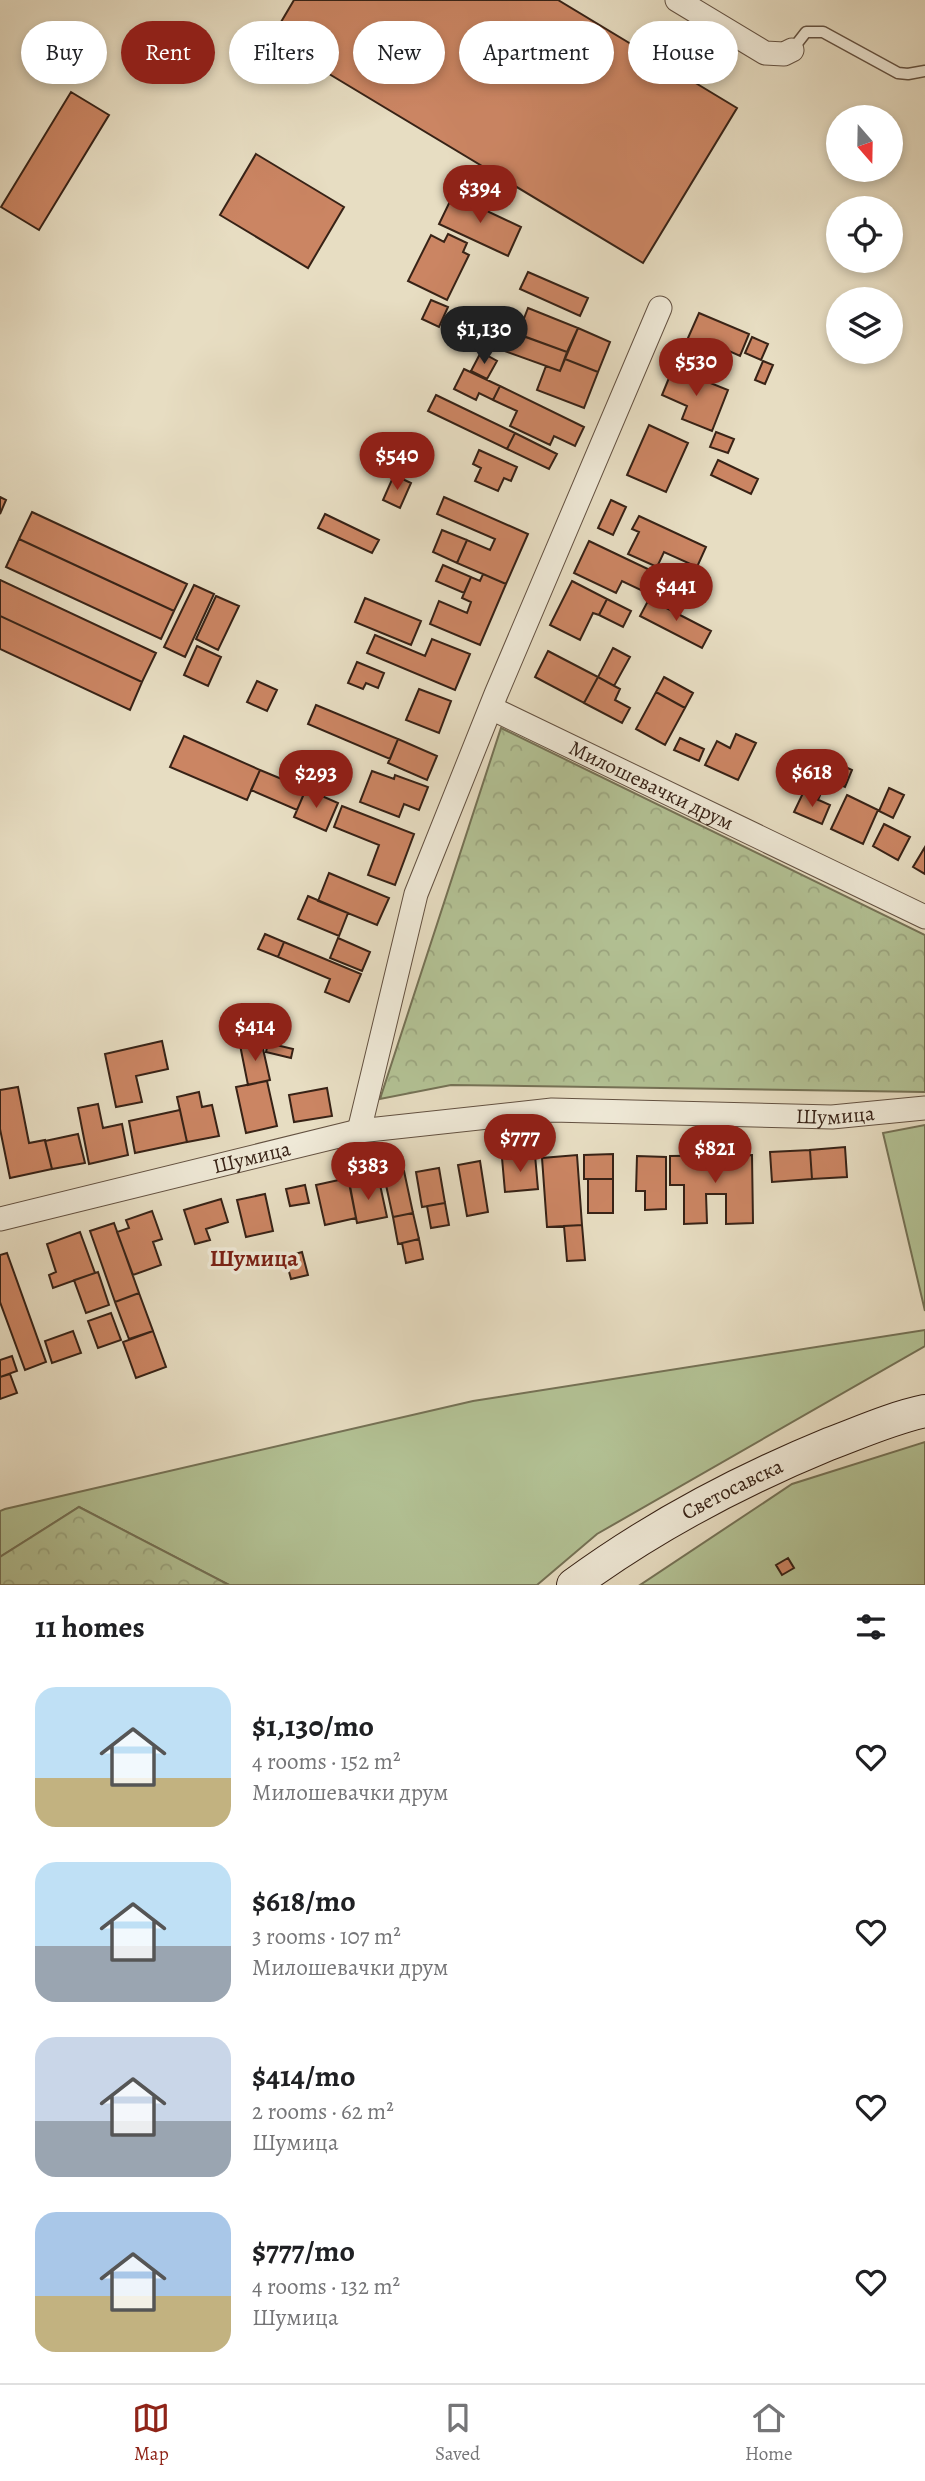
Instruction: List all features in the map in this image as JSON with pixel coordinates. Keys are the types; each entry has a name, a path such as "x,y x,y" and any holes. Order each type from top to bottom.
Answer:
{"main road":[{"name":"Светосавска","path":"573,1585 643,1538 736,1485 918,1410"}],"street":[{"path":"677,0 765,52 784,54 792,50"},
{"path":"359,1131 416,894 491,708 660,308"},
{"name":"Милошевачки друм","path":"491,708 925,918"},
{"name":"Шумица","path":"0,1219 359,1131 552,1110 832,1117 925,1108"}],"lane":[{"path":"792,50 806,32 823,32 898,73 925,71"}],"green space":[{"path":"501,728 925,935 925,1092 451,1085 380,1099"},
{"path":"925,1125 925,1311 883,1133"},
{"path":"925,1330 925,1346 597,1534 537,1585 229,1585 79,1507 0,1557 0,1511 5,1509 473,1401"},
{"path":"925,1442 925,1585 640,1585 792,1484"},
{"path":"79,1507 229,1585 0,1585 0,1557"}],"building":[{"path":"294,0 558,0 593,21 459,21 459,84 614,84 614,34 628,42 628,84 697,84 737,108 643,263 339,80 339,21 282,21"},
{"path":"71,92 109,115 39,230 1,207"},
{"path":"256,154 344,207 308,268 220,215"},
{"path":"453,195 521,227 508,256 439,224"},
{"path":"448,234 467,243 463,252 469,255 447,300 408,281 431,235 444,242"},
{"path":"528,272 588,298 580,316 520,289"},
{"path":"431,300 448,307 439,327 422,319"},
{"path":"528,308 578,328 567,352 518,334"},
{"path":"699,313 749,334 740,356 718,346 713,359 684,347"},
{"path":"477,319 495,326 489,341 471,332"},
{"path":"495,326 567,352 560,371 488,345"},
{"path":"578,328 610,342 598,372 565,359"},
{"path":"752,337 768,344 761,360 745,353"},
{"path":"481,352 497,361 487,379 471,371"},
{"path":"565,359 598,372 584,408 537,390 546,366 560,371"},
{"path":"763,361 773,365 765,384 755,380"},
{"path":"673,368 728,390 712,431 682,419 687,406 662,395"},
{"path":"464,369 500,386 493,400 479,393 476,400 454,389"},
{"path":"500,386 584,427 575,446 554,436 550,445 510,426 517,411 493,400"},
{"path":"436,395 515,433 507,449 428,411"},
{"path":"649,425 688,443 666,492 627,475"},
{"path":"716,432 734,439 728,453 710,447"},
{"path":"515,433 557,454 549,469 507,449"},
{"path":"479,450 517,467 511,481 504,478 498,491 475,481 481,468 473,464"},
{"path":"718,460 758,479 751,494 711,475"},
{"path":"394,475 411,483 400,508 383,500"},
{"path":"0,497 6,500 0,514"},
{"path":"444,497 528,534 506,584 457,563 467,540 490,550 495,539 437,514"},
{"path":"611,500 626,507 613,535 598,528"},
{"path":"32,512 187,584 174,611 19,539"},
{"path":"325,514 379,540 372,553 318,528"},
{"path":"639,516 706,547 697,567 664,552 657,567 628,554 639,532 632,529"},
{"path":"442,530 467,540 457,563 433,552"},
{"path":"19,539 174,611 161,639 6,567"},
{"path":"589,541 673,581 664,601 622,581 616,593 574,573"},
{"path":"443,565 471,577 464,593 436,581"},
{"path":"483,574 506,584 480,645 430,624 439,601 467,613 471,602 462,598 471,577 480,581"},
{"path":"0,580 156,653 142,682 0,616"},
{"path":"572,581 607,599 599,615 593,613 580,640 550,625"},
{"path":"194,585 214,594 185,657 164,647"},
{"path":"216,596 239,606 218,650 196,639"},
{"path":"365,598 421,621 411,645 355,622"},
{"path":"607,599 631,611 623,627 599,615"},
{"path":"649,599 711,631 702,648 640,616"},
{"path":"0,616 142,682 130,710 0,649"},
{"path":"375,635 425,656 432,639 470,654 455,690 367,653"},
{"path":"197,646 221,657 208,686 184,675"},
{"path":"613,648 630,657 614,686 598,677"},
{"path":"548,651 598,677 584,703 535,677"},
{"path":"357,662 384,673 378,688 366,683 363,689 348,683"},
{"path":"598,677 620,689 615,700 630,708 622,723 584,703"},
{"path":"664,677 693,693 685,708 656,692"},
{"path":"257,681 277,690 267,711 247,702"},
{"path":"419,689 451,701 439,733 406,720"},
{"path":"656,692 685,708 665,745 636,729"},
{"path":"316,705 398,739 390,759 308,724"},
{"path":"736,734 756,743 738,780 705,765 717,741 730,748"},
{"path":"184,736 260,770 247,800 170,767"},
{"path":"680,738 704,749 699,761 674,750"},
{"path":"398,739 437,756 427,780 388,763"},
{"path":"820,755 852,770 845,787 827,779 818,800 803,793"},
{"path":"260,770 306,789 297,810 251,790"},
{"path":"372,771 394,779 395,775 428,787 419,810 404,804 399,817 360,802"},
{"path":"889,788 904,795 893,818 879,811"},
{"path":"306,789 338,803 326,831 294,817"},
{"path":"803,793 830,805 822,824 794,812"},
{"path":"847,795 878,810 863,844 831,829"},
{"path":"342,806 414,834 395,885 368,875 379,845 334,827"},
{"path":"884,824 910,837 898,860 873,846"},
{"path":"925,847 925,874 913,867"},
{"path":"329,873 389,898 377,925 318,901"},
{"path":"308,896 348,913 339,936 298,919"},
{"path":"265,934 284,942 278,957 258,949"},
{"path":"338,938 370,952 362,971 330,958"},
{"path":"284,942 361,974 349,1002 325,992 330,979 278,957"},
{"path":"261,1040 270,1080 248,1085 240,1045"},
{"path":"162,1041 168,1069 136,1076 142,1102 116,1107 105,1054"},
{"path":"268,1043 293,1049 291,1058 266,1052"},
{"path":"267,1081 277,1126 246,1133 236,1087"},
{"path":"18,1087 29,1143 45,1140 52,1169 10,1178 0,1129 0,1090"},
{"path":"327,1088 332,1116 294,1122 289,1095"},
{"path":"199,1092 202,1107 212,1105 219,1136 187,1142 177,1097"},
{"path":"98,1104 103,1128 122,1124 128,1155 89,1164 78,1108"},
{"path":"180,1110 187,1142 135,1153 129,1121"},
{"path":"78,1134 85,1163 52,1169 45,1141"},
{"path":"845,1147 847,1177 812,1179 810,1150"},
{"path":"810,1150 812,1179 772,1182 770,1152"},
{"path":"613,1154 613,1179 584,1179 584,1155"},
{"path":"535,1155 538,1189 505,1192 502,1158"},
{"path":"577,1155 582,1225 547,1227 542,1158"},
{"path":"752,1155 753,1223 726,1224 726,1194 706,1194 707,1223 684,1224 684,1185 670,1185 670,1156"},
{"path":"637,1156 666,1157 666,1209 645,1210 645,1191 636,1191"},
{"path":"480,1161 488,1212 467,1216 458,1165"},
{"path":"439,1168 445,1203 422,1207 416,1172"},
{"path":"404,1171 413,1213 393,1217 384,1176"},
{"path":"348,1178 356,1218 325,1225 316,1185"},
{"path":"588,1179 613,1179 613,1213 588,1213"},
{"path":"379,1180 387,1217 357,1223 350,1186"},
{"path":"305,1185 309,1203 290,1206 286,1189"},
{"path":"265,1194 273,1231 246,1237 237,1200"},
{"path":"221,1199 228,1222 206,1229 210,1240 195,1244 184,1210"},
{"path":"445,1203 449,1225 431,1228 427,1206"},
{"path":"152,1211 162,1239 153,1242 161,1265 133,1275 117,1232 129,1228 126,1220"},
{"path":"413,1213 419,1239 398,1244 393,1217"},
{"path":"114,1223 139,1293 115,1302 90,1231"},
{"path":"582,1225 585,1260 567,1261 564,1226"},
{"path":"80,1232 95,1273 53,1288 49,1275 56,1272 47,1244"},
{"path":"419,1239 423,1259 406,1263 402,1243"},
{"path":"302,1252 308,1275 291,1279 285,1257"},
{"path":"7,1253 46,1362 25,1370 0,1302 0,1255"},
{"path":"98,1272 109,1305 86,1313 74,1280"},
{"path":"139,1293 153,1331 129,1339 115,1302"},
{"path":"111,1313 121,1340 98,1348 88,1321"},
{"path":"73,1331 81,1353 52,1363 45,1341"},
{"path":"153,1331 166,1367 136,1378 123,1342"},
{"path":"12,1356 17,1371 0,1377 0,1360"},
{"path":"10,1374 17,1393 0,1399 0,1377"},
{"path":"788,1558 794,1568 782,1575 776,1565"}],"district":[{"name":"Шумица","path":"254,1258"}]}
